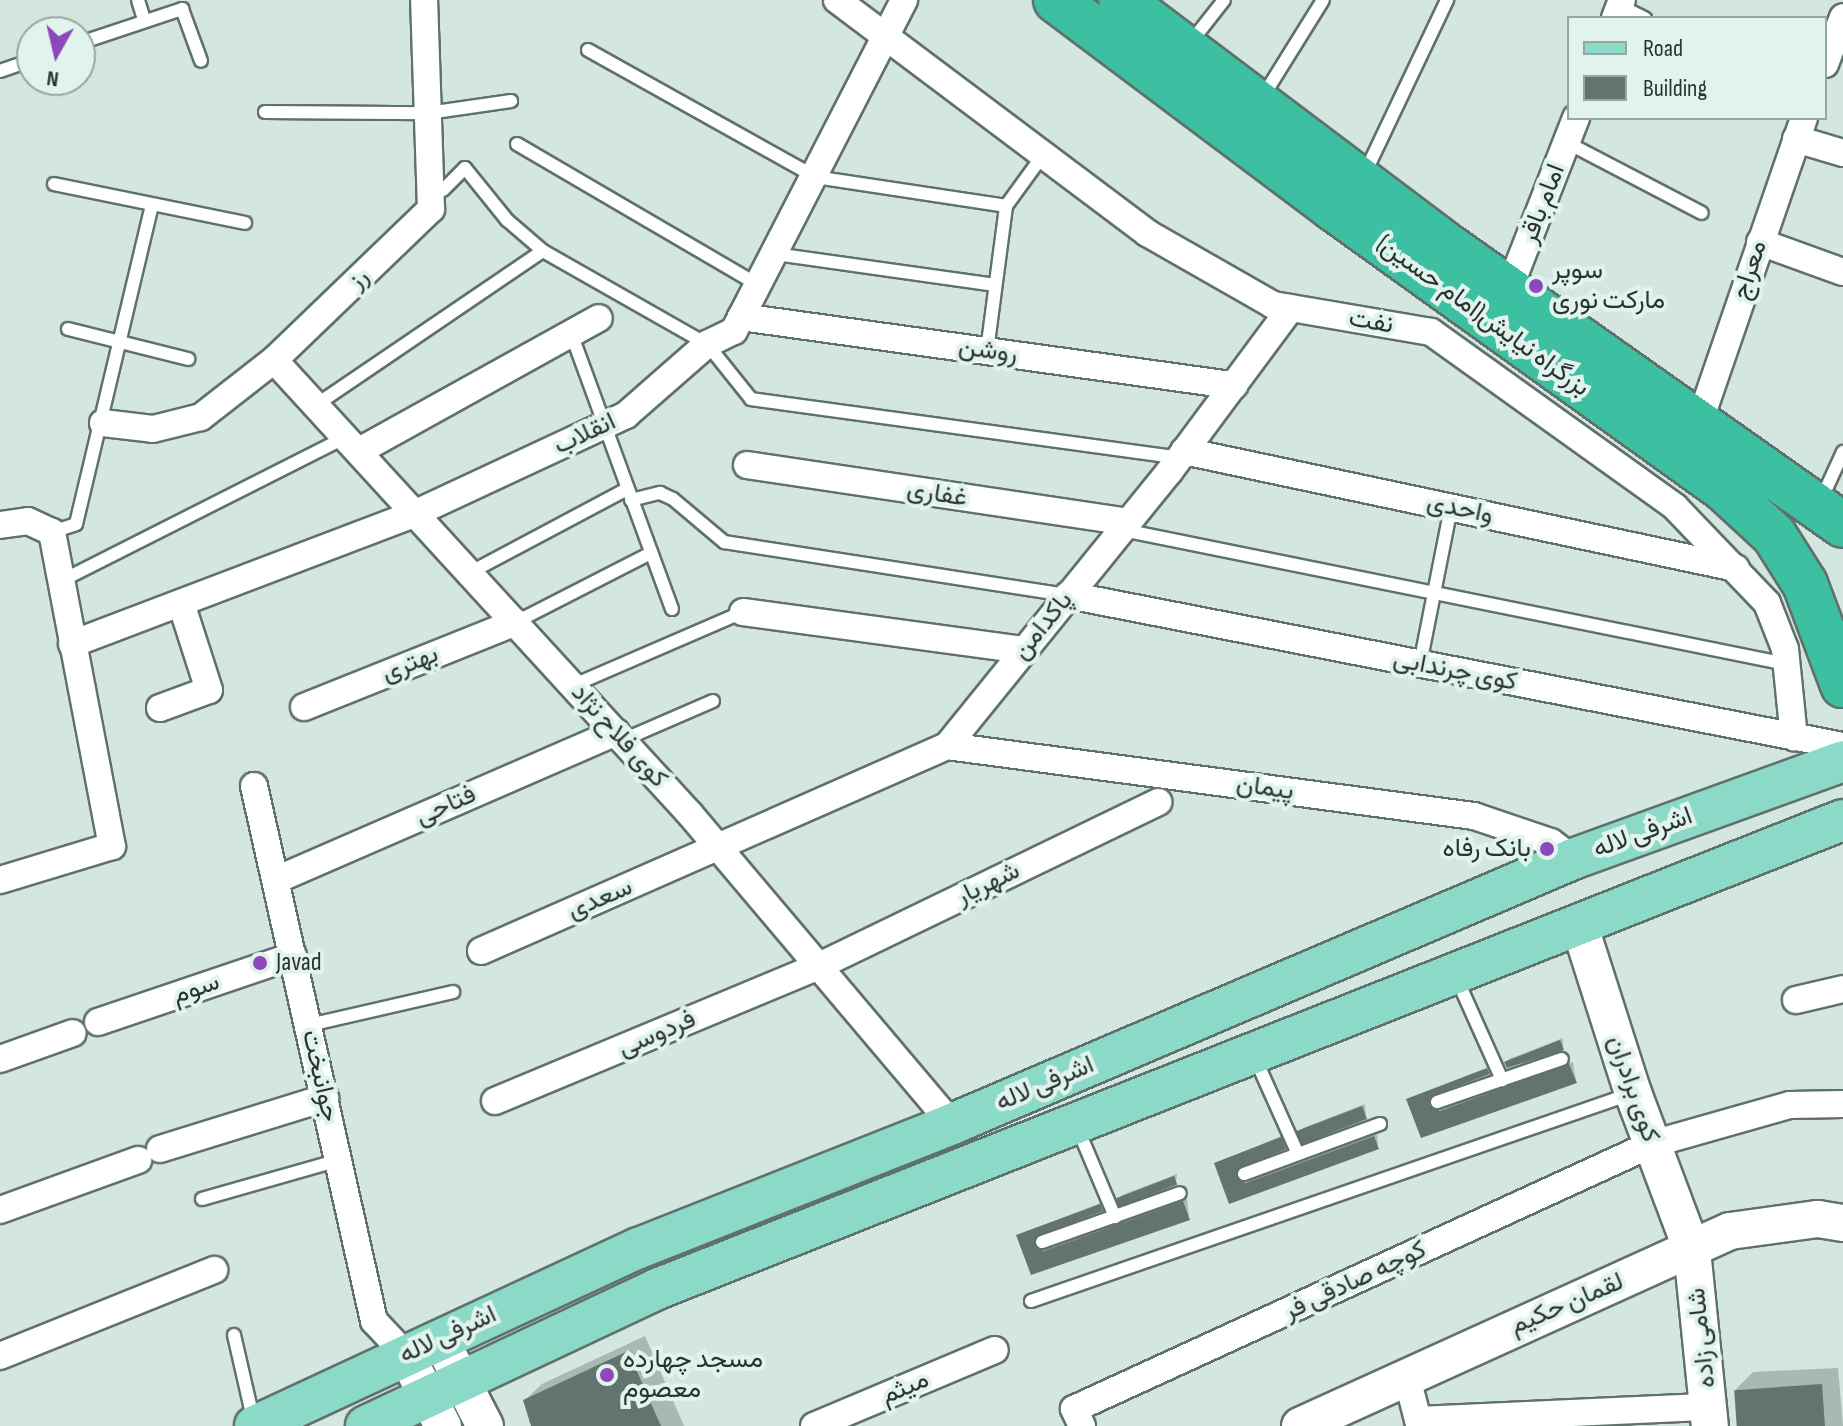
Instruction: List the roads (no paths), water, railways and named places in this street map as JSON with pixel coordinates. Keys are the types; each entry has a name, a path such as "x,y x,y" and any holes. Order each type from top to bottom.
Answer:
{"highway":[{"name":"بزرگراه نیایش(امام حسین)","path":"1056,0 1457,297 1723,488 1774,535 1805,584 1843,685"},
{"name":"بزرگراه نیایش(امام حسین)","path":"1121,0 1509,289 1830,516"}],"main road":[{"name":"اشرفی لاله","path":"255,1426 639,1248 952,1124 1573,859 1843,761"},
{"name":"اشرفی لاله","path":"366,1426 444,1401 657,1289 1077,1126 1843,820"}],"street":[{"name":"رز","path":"103,423 153,429 201,417 274,360 431,209 424,0"},
{"name":"نفت","path":"837,0 1147,233 1273,305 1431,332 1675,507 1767,603 1786,664 1794,738"},
{"name":"انقلاب","path":"72,644 416,513 626,415 707,344 734,331 904,0"},
{"path":"1827,59 1843,17"},
{"path":"1800,129 1843,153"},
{"name":"معراج","path":"1699,423 1800,129"},
{"name":"امام باقر","path":"1509,289 1571,130"},
{"path":"1760,242 1843,272"},
{"path":"1431,332 1457,297"},
{"name":"پاکدامن","path":"719,848 947,746 1181,455 1291,308"},
{"name":"روشن","path":"741,317 1234,385"},
{"path":"353,444 599,318"},
{"name":"کوی فلاح نژاد","path":"274,360 620,736 719,848 952,1124"},
{"name":"واحدی","path":"1181,455 1451,507 1736,568"},
{"name":"غفاری","path":"747,465 1124,526"},
{"path":"0,525 28,521 52,532 112,846 0,879"},
{"name":"کوی چرندابی","path":"1068,595 1843,746"},
{"path":"160,708 209,690 181,603"},
{"path":"743,612 1024,650"},
{"name":"بهتری","path":"304,707 516,622"},
{"name":"فتاحی","path":"276,880 620,736"},
{"name":"پیمان","path":"947,746 1474,816 1551,842 1573,859"},
{"name":"جوانبخت","path":"254,786 374,1321 423,1347"},
{"name":"شهریار","path":"819,966 1158,802"},
{"name":"سعدی","path":"481,951 719,848"},
{"name":"کوی برادران","path":"1580,927 1633,1093 1692,1250"},
{"name":"سوم","path":"98,1022 293,956"},
{"name":"فردوسی","path":"495,1101 819,966"},
{"path":"1796,1000 1843,989"},
{"path":"0,1059 73,1033"},
{"path":"0,1210 149,1155 325,1098"},
{"path":"1652,1144 1790,1105 1843,1104"},
{"name":"کوچه صادقی فر","path":"1082,1426 1074,1409 1652,1144"},
{"name":"لقمان حکیم","path":"1300,1426 1406,1374 1730,1231 1818,1219 1843,1223"},
{"name":"شامی زاده","path":"1692,1250 1710,1416"},
{"path":"0,1356 214,1270"},
{"path":"423,1347 444,1401 485,1426"},
{"name":"میثم","path":"828,1423 995,1350"},
{"path":"1406,1374 1418,1420 1710,1416"}],"lane":[{"path":"138,0 144,20"},
{"path":"1186,48 1224,0"},
{"path":"1258,104 1323,0"},
{"path":"1361,181 1447,0"},
{"path":"1619,8 1640,16"},
{"path":"96,37 182,9 201,61"},
{"path":"588,50 815,177 1006,206"},
{"path":"265,112 428,113 511,101"},
{"path":"1571,130 1702,213"},
{"path":"517,144 758,285"},
{"path":"987,351 1006,206 1043,155"},
{"path":"443,190 465,168 507,220 543,251 707,344 751,399 1181,455"},
{"path":"54,184 245,223"},
{"path":"52,532 76,524 103,423 152,205"},
{"path":"316,405 543,251"},
{"path":"775,254 995,285"},
{"path":"68,329 188,359"},
{"path":"571,333 672,609"},
{"path":"61,581 353,444"},
{"path":"1830,516 1843,452"},
{"path":"471,572 629,494 660,493 673,499 724,542 1068,595"},
{"path":"1420,664 1451,507"},
{"path":"1124,526 1433,593 1786,664"},
{"path":"516,622 651,553"},
{"path":"574,685 743,612"},
{"path":"620,736 713,701"},
{"path":"1456,976 1502,1080"},
{"path":"309,1025 453,992"},
{"path":"1254,1056 1298,1154"},
{"path":"1437,1102 1562,1059"},
{"path":"1031,1301 1633,1093"},
{"path":"1244,1174 1380,1124"},
{"path":"1077,1126 1115,1217"},
{"path":"202,1199 339,1160"},
{"path":"1042,1242 1180,1193"},
{"path":"234,1335 255,1426"}],"place":[{"name":"سوپر مارکت نوری","path":"1536,286"},
{"name":"بانک رفاه","path":"1547,849"},
{"name":"Javad","path":"260,963"},
{"name":"مسجد چهارده معصوم","path":"607,1375"}]}
